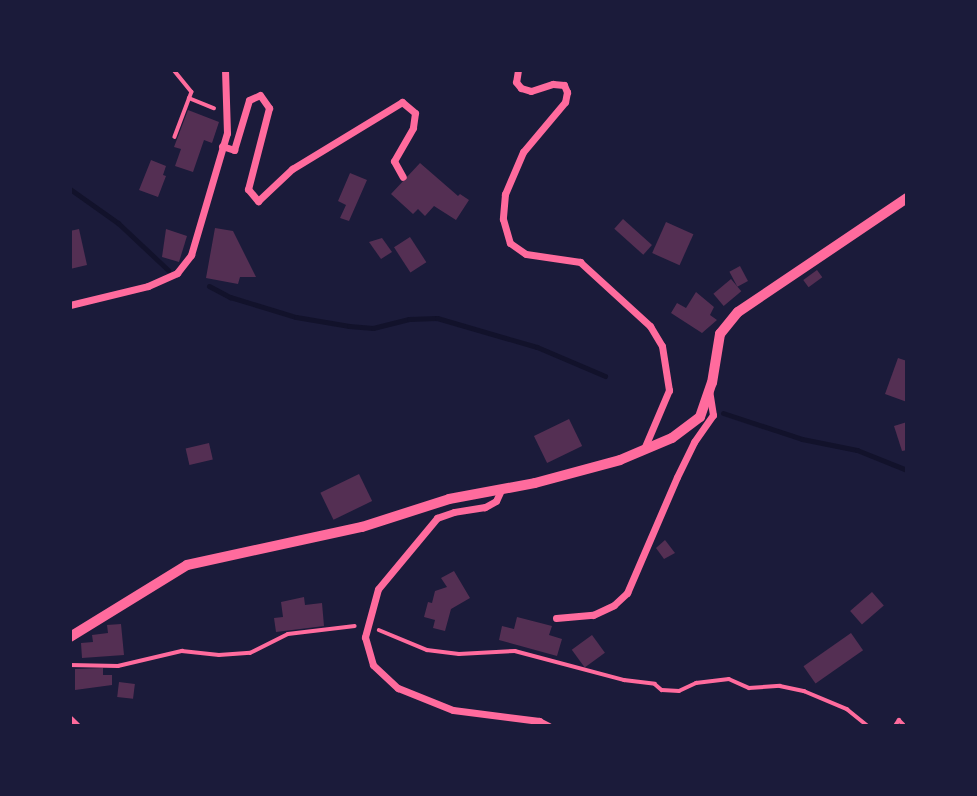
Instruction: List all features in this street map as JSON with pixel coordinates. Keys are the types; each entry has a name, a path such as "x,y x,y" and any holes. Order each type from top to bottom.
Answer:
{"street":[{"path":"70,305 148,286 177,273 191,255 226,133 225,70"},
{"path":"518,70 516,82 521,88 531,91 553,83 564,85 567,92 565,102 523,152 505,194 503,219 510,243 526,254 580,262 650,326 662,346 669,390 644,450"},
{"path":"222,146 234,150 249,100 260,95 269,108 248,189 258,201 292,169 401,102 415,113 413,128 394,161 403,177"},
{"path":"70,637 187,565 362,527 449,499 621,460 672,438 700,418 709,391 720,334 738,312 907,198"},
{"path":"556,618 593,615 614,605 627,593 683,465 713,415 709,391"},
{"path":"502,488 496,501 485,507 454,512 437,519 378,589 365,637 373,665 398,688 453,710 539,721 549,726"},
{"path":"70,719 77,726"}],"path":[{"path":"174,70 192,92 175,137"},
{"path":"189,98 226,113"},
{"path":"70,664 118,666 182,651 219,655 250,653 288,634 368,626 427,650 459,654 515,651 624,680 655,684 662,690 679,691 696,683 729,679 749,688 780,686 804,691 847,709 868,726"},
{"path":"895,726 900,720 905,726"}],"building":[{"path":"188,110 219,122 212,143 204,140 193,172 175,166 181,149 174,147"},
{"path":"151,160 166,166 163,175 166,176 158,197 139,190"},
{"path":"420,163 458,196 460,194 469,200 456,220 434,206 425,216 418,209 413,214 391,194"},
{"path":"350,173 367,180 349,221 340,218 346,205 338,201"},
{"path":"623,219 652,245 643,255 614,229"},
{"path":"666,222 693,234 680,265 652,253"},
{"path":"215,228 233,231 256,277 240,277 238,284 206,278"},
{"path":"79,229 87,265 70,269 70,231"},
{"path":"166,229 187,236 179,262 162,257"},
{"path":"410,237 426,262 410,273 394,247"},
{"path":"382,238 392,252 381,259 369,242"},
{"path":"740,266 748,281 737,287 729,272"},
{"path":"817,270 822,277 809,287 803,280"},
{"path":"731,279 741,291 724,306 713,294"},
{"path":"696,292 714,307 710,315 717,320 702,333 671,313 677,303 686,308"},
{"path":"898,358 907,361 907,402 885,394"},
{"path":"569,419 582,446 547,463 534,436"},
{"path":"907,422 907,450 902,451 894,426"},
{"path":"209,443 213,460 189,465 186,448"},
{"path":"359,474 372,501 334,520 320,493"},
{"path":"665,540 675,553 664,559 656,548"},
{"path":"454,571 470,598 451,609 445,631 433,628 435,620 424,617 428,602 432,603 435,591 447,587 441,578"},
{"path":"872,592 884,606 862,625 850,611"},
{"path":"304,597 305,605 322,603 324,626 276,632 274,618 283,617 281,602"},
{"path":"517,617 552,626 549,635 562,639 557,656 499,640 502,626 514,629"},
{"path":"121,624 124,655 82,658 81,643 93,642 92,635 108,633 107,625"},
{"path":"851,633 863,650 816,683 803,666"},
{"path":"592,635 605,653 585,667 572,650"},
{"path":"103,668 103,675 112,675 112,685 75,690 75,669"},
{"path":"119,682 135,684 133,699 117,697"}],"waterway":[{"path":"70,189 118,223 168,270"},
{"path":"209,286 230,297 296,317 349,326 373,328 409,319 437,318 537,347 605,376"},
{"path":"723,413 802,439 857,450 907,470"}]}
